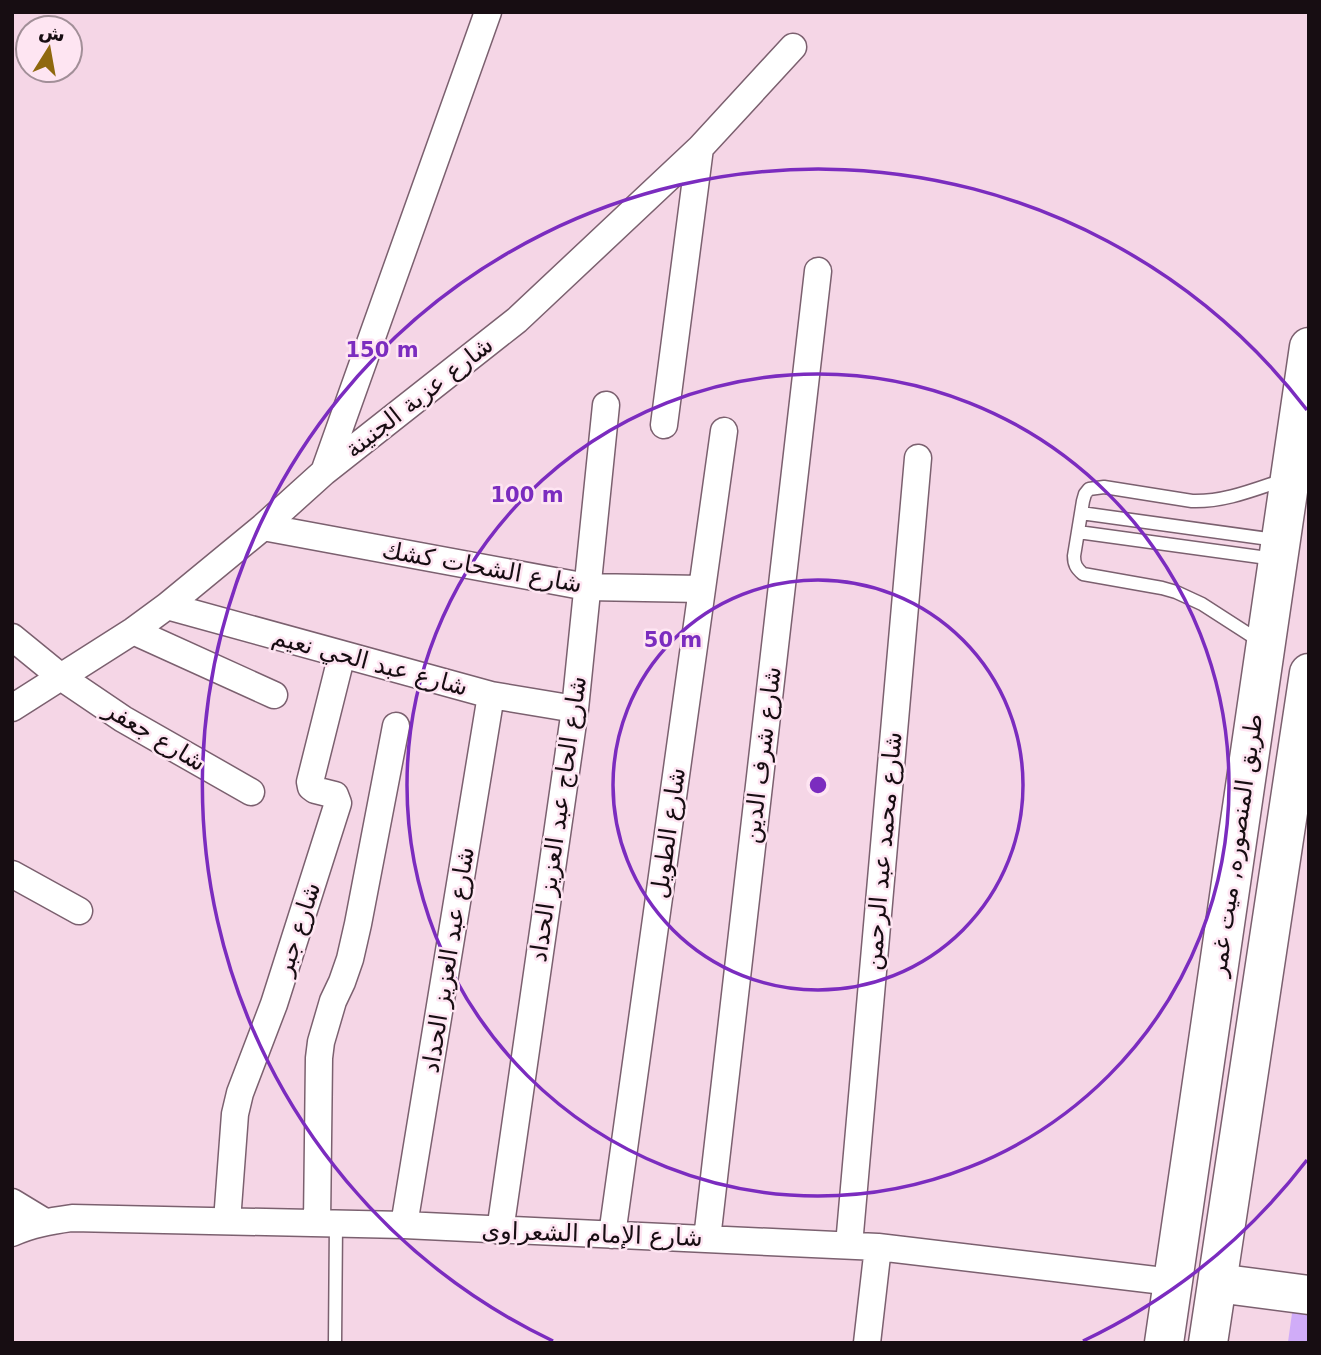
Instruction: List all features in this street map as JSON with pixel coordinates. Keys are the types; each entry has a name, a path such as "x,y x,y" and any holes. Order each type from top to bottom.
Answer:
{"highway":[{"name":"طريق المنصوره, ميت غمر","path":"1164,1343 1309,347"},
{"name":"طريق المنصوره, ميت غمر","path":"1209,1343 1309,673"},
{"path":"1217,1283 1309,1295"}],"street":[{"path":"324,472 488,12"},
{"name":"شارع عزبة الجنينة","path":"12,708 133,631 167,606 263,527 324,472 517,320 700,148 793,47"},
{"path":"664,425 700,148"},
{"name":"شارع شرف الدين","path":"707,1239 818,271"},
{"name":"شارع الحاج عبد العزيز الحداد","path":"500,1231 575,709 606,405"},
{"name":"شارع الطويل","path":"612,1235 724,431"},
{"name":"شارع محمد عبد الرحمن","path":"849,1245 918,458"},
{"name":"شارع الشحات كشك","path":"263,527 587,587 702,589"},
{"name":"شارع عبد الحي نعيم","path":"167,606 491,695 575,709"},
{"path":"133,631 274,695"},
{"name":"شارع جعفر","path":"12,637 61,677 123,719 251,792"},
{"name":"شارع جبر","path":"227,1221 235,1114 240,1093 274,1004 338,803 335,795 315,790 310,782 342,654"},
{"name":"شارع عبد العزيز الحداد","path":"404,1225 491,695"},
{"path":"326,1223 319,1058 321,1042 333,1001 350,959 396,726"},
{"path":"12,874 79,911"},
{"path":"12,1202 45,1222"},
{"name":"شارع الإمام الشعراوى","path":"12,1233 45,1222 72,1218 404,1225 878,1247 1172,1282"},
{"path":"867,1343 878,1247"}],"lane":[{"path":"1265,645 1202,604 1176,592 1083,573 1074,563 1078,532 1085,494 1089,489 1104,487 1192,501 1215,501 1290,477"},
{"path":"1081,513 1279,550"},
{"path":"1078,532 1279,550"},
{"path":"326,1223 335,1343"}],"waterway":[{"path":"1302,1343 1309,1293"}]}
